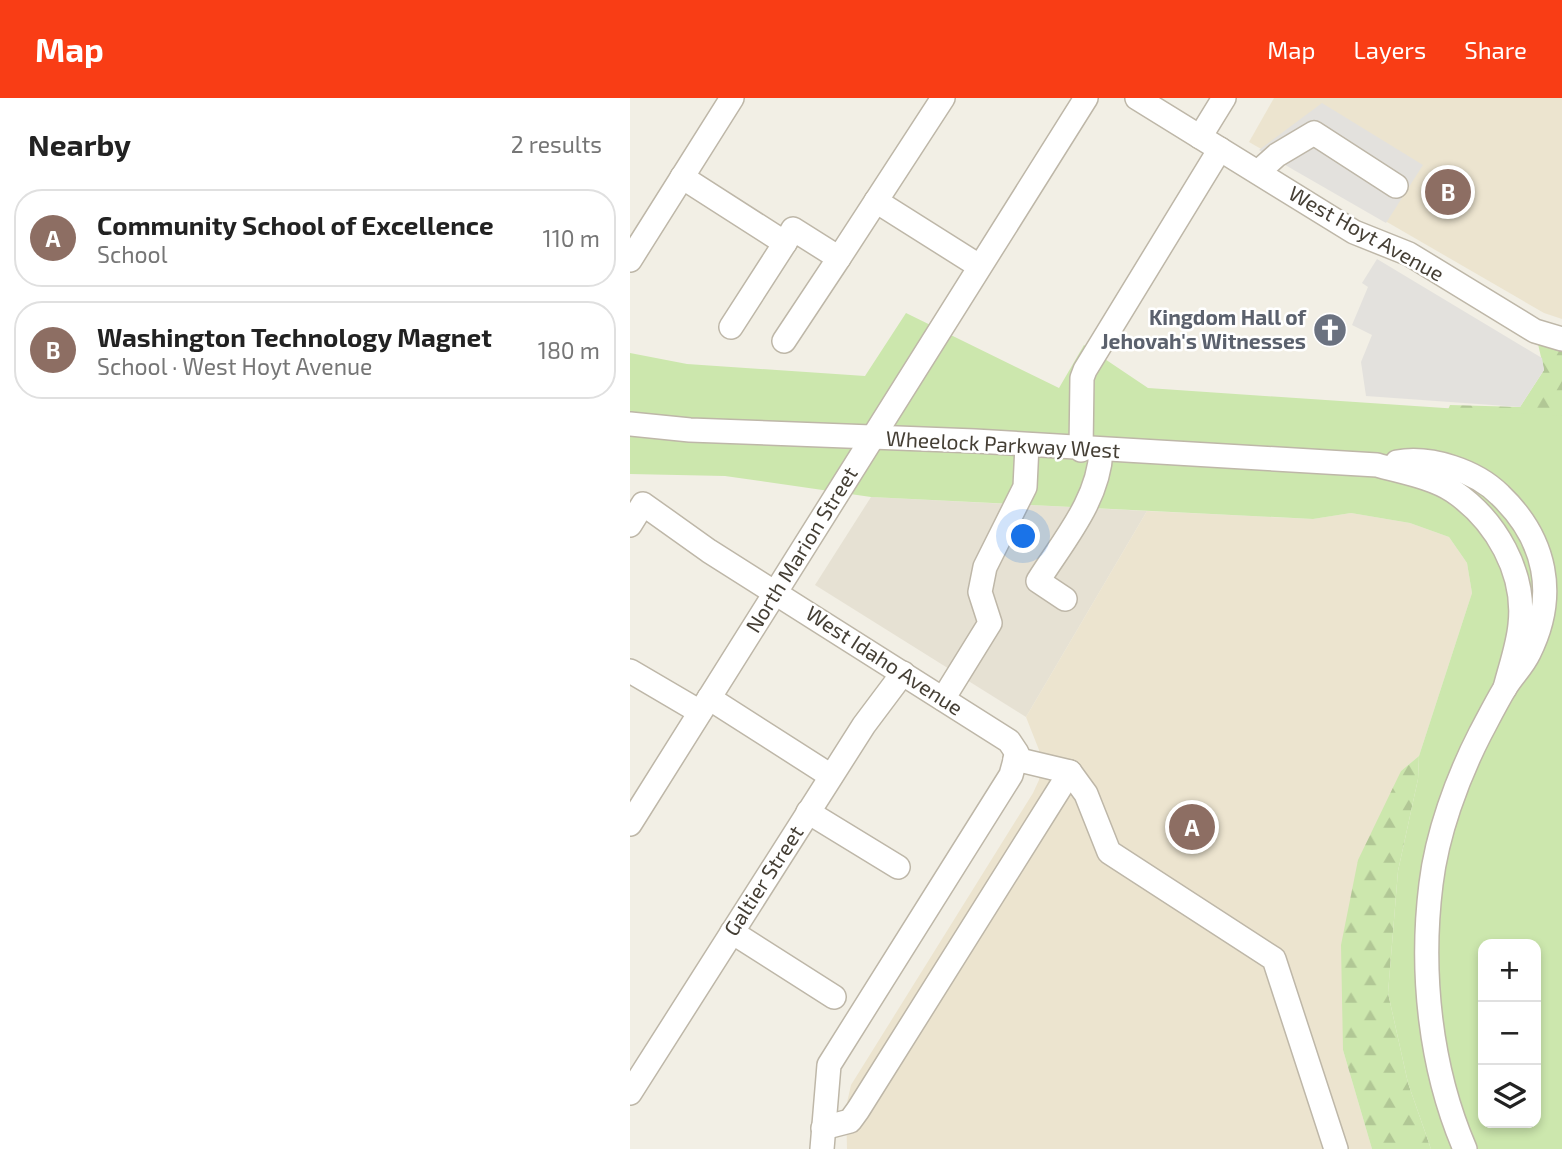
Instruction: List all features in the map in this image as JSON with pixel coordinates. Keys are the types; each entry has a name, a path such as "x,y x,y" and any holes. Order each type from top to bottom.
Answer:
{"street":[{"path":"630,260 732,98"},
{"path":"784,341 943,98"},
{"name":"North Marion Street","path":"630,824 1086,98"},
{"name":"West Hoyt Avenue","path":"1137,98 1354,232 1409,254 1524,325 1562,339"},
{"path":"1200,137 1224,98"},
{"path":"1258,172 1277,155 1314,133 1396,186"},
{"path":"1065,599 1038,581 1092,493 1100,471 1091,450 1080,403 1085,370 1220,149"},
{"path":"682,177 785,243"},
{"path":"876,201 979,266"},
{"path":"732,327 793,229 839,258"},
{"name":"Wheelock Parkway West","path":"630,424 690,430 1027,445 1377,466 1405,461 1430,463 1473,475 1494,488 1526,522 1536,544 1545,589 1538,631 1528,655 1505,688 1479,735 1449,807 1431,883 1427,960 1430,1017 1439,1069 1465,1149"},
{"path":"943,699 990,622 980,592 985,567 1025,487 1027,445"},
{"name":"Wheelock Parkway West","path":"1377,466 1452,491 1481,515 1504,545 1515,573 1521,624 1505,688"},
{"name":"West Idaho Avenue","path":"630,525 643,504 1009,741 1016,756"},
{"path":"630,671 705,705 831,776"},
{"name":"Galtier Street","path":"630,1093 831,776 903,673"},
{"path":"822,1138 829,1065 1011,775 1016,756 1070,772 1086,794 1109,852 1274,959 1336,1149"},
{"path":"822,1138 850,1121 1070,772"},
{"path":"808,812 898,867"},
{"path":"732,932 834,997"}],"shaded area":[{"path":"1274,98 1562,98 1562,319 1544,313 1249,142"},
{"path":"1322,103 1423,165 1386,223 1259,150"},
{"path":"1377,259 1542,358 1544,370 1520,407 1366,396 1361,362 1372,335 1352,325 1368,287 1362,283"},
{"path":"871,497 1147,511 1026,717 815,585"},
{"path":"1147,511 1313,519 1351,513 1410,523 1449,537 1467,563 1472,593 1419,756 1401,771 1343,1050 1372,1149 847,1149 846,1107 851,1085 1033,793 1039,780 1039,750 1026,717"}],"green space":[{"path":"906,313 1059,388 1084,345 1148,388 1562,416 1562,1149 1431,1149 1408,1083 1388,993 1398,871 1418,779 1419,756 1472,593 1467,563 1449,537 1410,523 1351,513 1313,519 871,497 725,476 630,474 630,353 687,364 865,376"},
{"path":"1535,331 1562,339 1562,474 1441,426 1450,405 1520,407 1544,370"},
{"path":"1419,756 1418,779 1398,871 1388,993 1408,1083 1431,1149 1372,1149 1343,1050 1341,945 1358,860 1401,771"}],"place":[{"name":"Washington Technology Magnet","path":"1448,192"},
{"name":"Kingdom Hall of Jehovah's Witnesses","path":"1330,330"},
{"name":"Community School of Excellence","path":"1192,827"}]}
